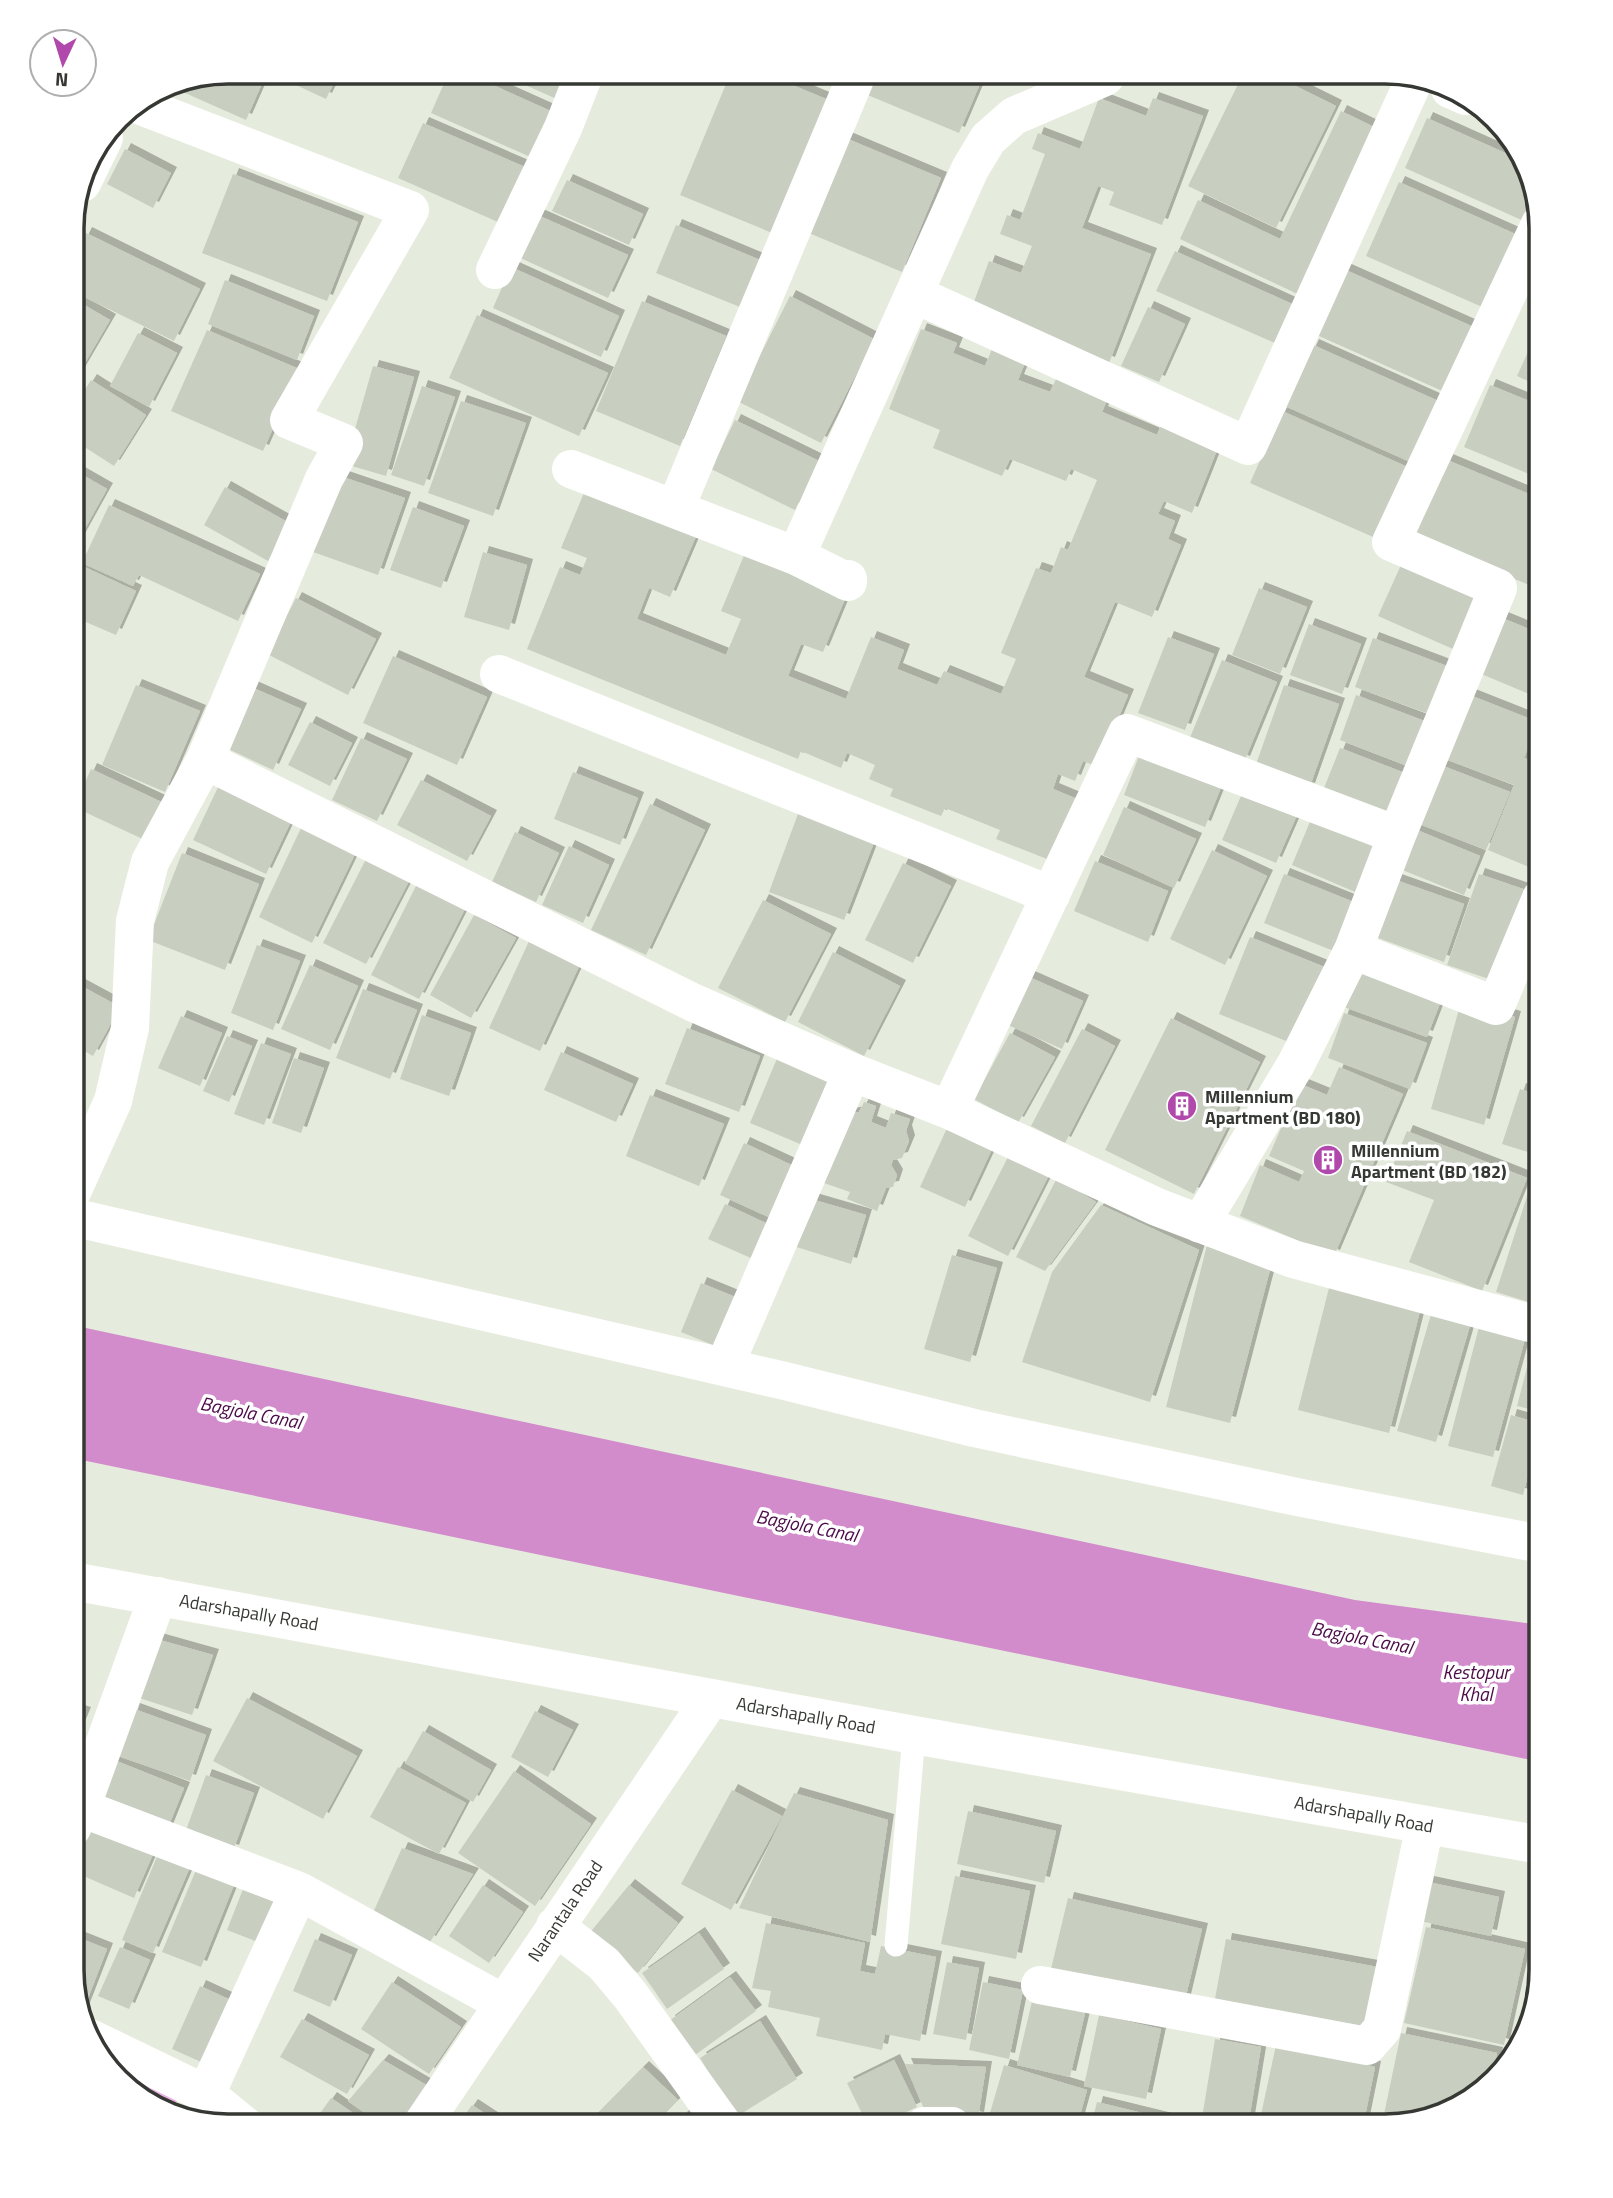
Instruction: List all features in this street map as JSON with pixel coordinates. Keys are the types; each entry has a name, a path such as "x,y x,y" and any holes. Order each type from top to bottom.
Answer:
{"street":[{"path":"495,270 563,128 580,84"},
{"path":"675,509 853,84"},
{"path":"796,556 970,169 988,139 1014,116 1089,84"},
{"path":"914,294 1248,446 1411,87"},
{"path":"84,1164 116,1089 130,1027 135,920 150,862 205,760 324,479 344,443 289,420 410,210 147,108"},
{"path":"1200,1224 1296,1064 1353,950 1498,588 1391,542 1529,247"},
{"path":"571,469 796,556 848,582 848,579"},
{"path":"499,674 1051,895"},
{"path":"949,1110 1128,733 1397,835"},
{"path":"205,760 692,1002 852,1072 949,1110 1157,1207 1293,1259 1529,1322"},
{"path":"1353,950 1496,1006 1529,927"},
{"path":"724,1367 852,1072"},
{"path":"84,1220 724,1367 988,1431 1297,1497 1529,1542"},
{"name":"Adarshapally Road","path":"84,1583 914,1735 1529,1843"},
{"path":"84,1796 158,1596"},
{"name":"Narantala Road","path":"429,2114 711,1698"},
{"path":"84,1821 299,1891 503,2003"},
{"path":"1040,1985 1367,2046 1382,2029 1425,1825"},
{"path":"206,2094 299,1891"},
{"path":"555,1926 604,1964 630,1995 715,2114"},
{"path":"106,2046 206,2094 230,2114"}],"lane":[{"path":"895,1945 914,1735"}],"shaded area":[{"path":"113,2056 187,2086 175,2103 156,2095 141,2084 126,2072"}],"water":[{"name":"Kestopur Khal","path":"84,1328 1355,1600 1529,1623 1529,1760 84,1460"}],"building":[{"path":"219,84 262,84 246,120 182,92"},
{"path":"294,84 333,84 326,99"},
{"path":"444,84 491,84 555,113 535,159 431,113"},
{"path":"523,84 566,84 559,100"},
{"path":"726,84 790,84 838,104 782,237 680,195"},
{"path":"861,84 980,84 959,133 858,91"},
{"path":"1238,84 1291,84 1336,106 1276,228 1188,186"},
{"path":"1099,98 1146,116 1153,98 1203,116 1162,225 1109,205 1114,192 1098,186 1082,228 1151,254 1109,363 971,310 989,261 1021,273 1032,246 1000,234 1007,215 1020,220 1045,154 1032,149 1038,133 1080,149"},
{"path":"1341,111 1384,132 1306,298 1180,239 1198,200 1280,239"},
{"path":"1427,118 1509,155 1524,191 1528,216 1526,222 1405,168"},
{"path":"423,123 532,170 507,226 398,178"},
{"path":"843,137 941,178 902,272 804,231"},
{"path":"125,149 171,173 153,208 107,184"},
{"path":"233,174 358,222 327,301 202,253"},
{"path":"567,180 643,214 629,245 552,211"},
{"path":"1399,182 1522,237 1489,310 1366,256"},
{"path":"535,214 628,255 608,298 516,256"},
{"path":"676,225 760,260 740,307 656,273"},
{"path":"86,233 200,289 174,341 84,297"},
{"path":"1175,251 1292,304 1275,343 1156,291"},
{"path":"511,267 619,316 601,357 493,308"},
{"path":"1339,267 1478,329 1449,394 1310,332"},
{"path":"225,280 314,316 297,360 208,324"},
{"path":"790,296 874,339 821,443 737,401"},
{"path":"642,301 726,336 680,446 596,411"},
{"path":"84,305 110,320 84,364"},
{"path":"1148,307 1185,324 1159,382 1121,366"},
{"path":"477,315 608,373 579,436 449,378"},
{"path":"921,329 957,343 953,353 985,366 992,349 1025,363 1018,380 1050,392 1056,379 1107,400 1102,412 1157,435 1164,417 1221,440 1192,513 1164,501 1158,514 1175,521 1168,539 1181,545 1152,617 1115,602 1084,677 1128,695 1098,767 1083,761 1075,781 1058,774 1053,789 1077,799 1052,861 996,839 1000,830 945,808 941,816 890,796 893,789 869,779 875,765 847,753 841,768 801,751 798,759 527,649 560,567 580,575 587,558 561,548 586,488 697,534 670,597 649,588 637,619 726,655 741,619 721,611 745,553 847,594 823,652 801,644 788,676 846,699 871,637 904,650 897,669 937,685 944,671 1001,694 1016,659 1001,653 1036,568 1051,573 1061,547 1068,550 1097,480 1071,469 1066,481 1010,459 1002,476 933,448 940,430 889,409"},
{"path":"207,330 299,369 263,451 171,411"},
{"path":"138,333 177,353 149,407 110,386"},
{"path":"1313,345 1445,404 1417,465 1285,406"},
{"path":"1529,350 1529,382 1517,376"},
{"path":"373,366 414,377 386,476 345,464"},
{"path":"91,380 146,415 114,466 84,447 84,391"},
{"path":"1490,385 1529,401 1529,474 1464,447"},
{"path":"422,386 455,397 424,486 391,475"},
{"path":"461,401 526,423 493,516 428,493"},
{"path":"1282,411 1412,469 1380,540 1250,483"},
{"path":"735,420 819,461 795,510 711,469"},
{"path":"1447,460 1529,494 1529,585 1415,537"},
{"path":"84,476 107,489 84,530"},
{"path":"340,476 405,498 378,575 313,552"},
{"path":"225,487 289,523 268,561 204,525"},
{"path":"109,505 260,574 238,621 139,575 133,586 84,564"},
{"path":"413,507 464,526 441,588 390,570"},
{"path":"483,552 527,565 509,630 464,617"},
{"path":"1405,556 1479,589 1453,649 1378,616"},
{"path":"84,567 136,591 116,635 84,621"},
{"path":"1259,588 1307,607 1280,674 1232,655"},
{"path":"296,598 376,639 348,695 267,654"},
{"path":"1502,618 1529,629 1529,694 1479,673"},
{"path":"1309,624 1361,644 1342,694 1290,675"},
{"path":"1168,637 1214,654 1185,730 1138,713"},
{"path":"1373,638 1447,666 1429,714 1355,687"},
{"path":"393,656 487,697 457,765 363,723"},
{"path":"1222,660 1277,682 1244,762 1189,740"},
{"path":"136,685 200,711 165,792 102,765"},
{"path":"1284,685 1339,704 1309,789 1254,770"},
{"path":"249,686 301,709 273,770 222,746"},
{"path":"1462,692 1529,718 1529,745 1524,758 1529,760 1529,867 1488,850 1514,785 1437,756"},
{"path":"1356,695 1427,722 1410,767 1340,740"},
{"path":"310,722 352,743 330,786 288,765"},
{"path":"361,738 407,759 377,821 332,800"},
{"path":"1142,748 1224,780 1205,827 1124,795"},
{"path":"1340,748 1410,775 1393,820 1322,793"},
{"path":"1433,762 1510,792 1486,850 1409,820"},
{"path":"91,769 168,805 149,842 84,812 84,785"},
{"path":"573,772 638,798 620,845 554,819"},
{"path":"421,780 491,816 467,861 397,825"},
{"path":"1247,782 1301,806 1276,863 1222,840"},
{"path":"220,783 293,817 266,874 193,840"},
{"path":"802,803 878,832 844,920 769,892"},
{"path":"650,804 705,830 646,955 591,930"},
{"path":"1124,807 1196,839 1174,888 1103,855"},
{"path":"1314,812 1385,842 1362,895 1292,865"},
{"path":"301,828 355,854 312,943 259,917"},
{"path":"1412,828 1480,856 1464,895 1395,867"},
{"path":"515,832 559,853 536,902 492,882"},
{"path":"569,846 609,865 583,923 542,905"},
{"path":"1212,850 1267,876 1225,965 1170,939"},
{"path":"182,853 259,884 225,970 148,940"},
{"path":"368,855 411,877 366,964 323,943"},
{"path":"1095,861 1168,891 1148,942 1074,911"},
{"path":"903,863 951,886 913,963 865,940"},
{"path":"1284,874 1361,905 1341,954 1264,923"},
{"path":"1479,874 1529,891 1529,901 1501,983 1447,965"},
{"path":"1390,878 1464,904 1444,962 1370,935"},
{"path":"418,882 466,907 419,999 371,975"},
{"path":"763,900 831,934 785,1022 718,988"},
{"path":"474,915 516,938 471,1018 430,995"},
{"path":"1250,937 1327,968 1296,1045 1219,1014"},
{"path":"530,939 581,962 540,1051 489,1028"},
{"path":"257,945 300,961 273,1030 231,1013"},
{"path":"833,952 900,986 864,1056 798,1022"},
{"path":"1360,963 1444,993 1427,1037 1344,1007"},
{"path":"310,965 358,986 330,1050 281,1029"},
{"path":"1029,977 1083,1001 1062,1049 1008,1025"},
{"path":"84,988 120,1007 93,1056 84,1051"},
{"path":"363,989 417,1010 390,1079 336,1058"},
{"path":"1461,1002 1515,1017 1484,1125 1431,1109"},
{"path":"1344,1013 1427,1043 1410,1089 1328,1058"},
{"path":"422,1015 471,1033 449,1096 400,1079"},
{"path":"181,1016 222,1033 200,1086 158,1068"},
{"name":"Millennium Apartment (BD 180)","path":"1171,1018 1260,1062 1194,1194 1105,1150"},
{"path":"687,1028 760,1056 739,1112 665,1084"},
{"path":"1082,1029 1115,1046 1065,1143 1031,1126"},
{"path":"1010,1033 1055,1057 1018,1123 974,1099"},
{"path":"227,1036 252,1046 229,1102 203,1091"},
{"path":"261,1043 291,1054 264,1125 234,1114"},
{"path":"561,1052 633,1084 616,1122 544,1090"},
{"path":"778,1056 840,1082 812,1149 750,1123"},
{"path":"294,1058 324,1068 301,1133 272,1123"},
{"name":"Millennium Apartment (BD 182)","path":"1339,1067 1403,1094 1334,1256 1240,1216 1260,1165 1299,1182 1304,1171 1269,1156 1300,1084 1327,1095"},
{"path":"1520,1089 1529,1092 1529,1152 1502,1144"},
{"path":"650,1095 724,1124 699,1186 626,1156"},
{"path":"864,1102 876,1106 871,1122 886,1128 891,1113 910,1119 906,1131 909,1141 902,1158 893,1160 891,1165 897,1175 893,1187 886,1188 877,1211 847,1199 850,1192 824,1183 849,1114 859,1112"},
{"path":"947,1128 992,1149 965,1207 920,1187"},
{"path":"1407,1131 1527,1178 1482,1291 1409,1262 1434,1200 1386,1182"},
{"path":"744,1143 798,1168 773,1219 720,1195"},
{"path":"1010,1153 1050,1173 1008,1256 968,1236"},
{"path":"1057,1178 1096,1202 1045,1271 1016,1257"},
{"path":"1529,1190 1529,1302 1496,1292"},
{"path":"804,1197 866,1215 851,1264 790,1245"},
{"path":"725,1204 770,1225 753,1259 708,1239"},
{"path":"1101,1205 1199,1250 1150,1402 1022,1362 1052,1272"},
{"path":"1207,1245 1272,1262 1230,1423 1166,1407"},
{"path":"952,1255 997,1268 970,1362 924,1349"},
{"path":"1331,1280 1422,1303 1389,1433 1298,1410"},
{"path":"701,1283 740,1299 720,1348 681,1332"},
{"path":"1432,1311 1471,1322 1436,1442 1397,1431"},
{"path":"1480,1323 1526,1335 1493,1457 1448,1446"},
{"path":"1529,1360 1529,1409 1517,1406"},
{"path":"1511,1415 1529,1420 1529,1471 1523,1495 1491,1486"},
{"path":"149,1637 213,1655 192,1715 130,1695"},
{"path":"247,1698 357,1756 323,1819 213,1761"},
{"path":"134,1709 206,1735 190,1781 118,1756"},
{"path":"535,1711 573,1730 548,1777 511,1757"},
{"path":"423,1731 491,1770 473,1802 405,1763"},
{"path":"109,1758 184,1788 165,1835 90,1805"},
{"path":"398,1767 466,1803 439,1854 370,1817"},
{"path":"514,1771 591,1824 535,1906 458,1853"},
{"path":"206,1775 254,1793 233,1851 185,1833"},
{"path":"732,1790 782,1816 731,1910 681,1884"},
{"path":"794,1793 888,1820 870,1942 739,1908"},
{"path":"968,1811 1056,1831 1044,1883 957,1864"},
{"path":"90,1816 157,1845 134,1898 84,1876 84,1830"},
{"path":"161,1847 193,1860 153,1953 122,1940"},
{"path":"402,1848 473,1874 430,1942 372,1915"},
{"path":"198,1865 236,1880 201,1967 162,1952"},
{"path":"955,1876 1030,1891 1016,1959 941,1944"},
{"path":"247,1879 283,1894 263,1944 227,1930"},
{"path":"1428,1882 1499,1897 1491,1936 1420,1921"},
{"path":"483,1885 523,1912 489,1963 449,1936"},
{"path":"629,1885 678,1923 638,1973 588,1935"},
{"path":"1068,1898 1202,1929 1185,2000 1051,1969"},
{"path":"766,1923 865,1943 860,1971 875,1974 881,1946 936,1957 920,2041 885,2034 882,2050 816,2036 820,2018 768,2007 771,1991 752,1988"},
{"path":"1426,1927 1525,1949 1504,2045 1404,2023"},
{"path":"699,1933 724,1969 667,2009 642,1973"},
{"path":"315,1939 352,1955 330,2007 293,1991"},
{"path":"1226,1939 1383,1968 1371,2033 1214,2004"},
{"path":"84,1940 107,1949 87,2000"},
{"path":"120,1947 150,1960 129,2009 98,1996"},
{"path":"947,1962 979,1968 966,2040 933,2034"},
{"path":"730,1977 756,2011 695,2055 669,2021"},
{"path":"392,1982 461,2027 429,2074 361,2029"},
{"path":"983,1982 1023,1990 1009,2059 969,2050"},
{"path":"200,1986 235,2002 208,2065 172,2049"},
{"path":"1033,1997 1086,2009 1070,2077 1017,2065"},
{"path":"1099,2015 1161,2029 1146,2099 1084,2086"},
{"path":"302,2019 369,2055 347,2094 280,2057"},
{"path":"760,2021 797,2079 741,2114 734,2114 700,2058"},
{"path":"1401,2033 1497,2053 1495,2062 1487,2072 1457,2095 1422,2109 1384,2114"},
{"path":"1215,2039 1261,2047 1250,2114 1203,2114"},
{"path":"1276,2045 1375,2067 1365,2114 1261,2114"},
{"path":"383,2060 428,2086 408,2114 366,2114 348,2101"},
{"path":"894,2060 917,2107 902,2114 862,2114 847,2083"},
{"path":"905,2064 986,2067 979,2114 954,2114 924,2109"},
{"path":"1004,2065 1087,2090 1080,2114 990,2114"},
{"path":"643,2067 678,2100 665,2114 597,2114"},
{"path":"331,2098 354,2114 320,2114"},
{"path":"1097,2102 1146,2114 1094,2114"},
{"path":"472,2105 486,2114 466,2114"}],"place":[{"name":"Millennium Apartment (BD 180)","path":"1182,1106"},
{"name":"Millennium Apartment (BD 182)","path":"1328,1160"}],"water label":[{"name":"Bagjola Canal","path":"251,1412"},
{"name":"Bagjola Canal","path":"807,1525"},
{"name":"Bagjola Canal","path":"1362,1637"}]}
